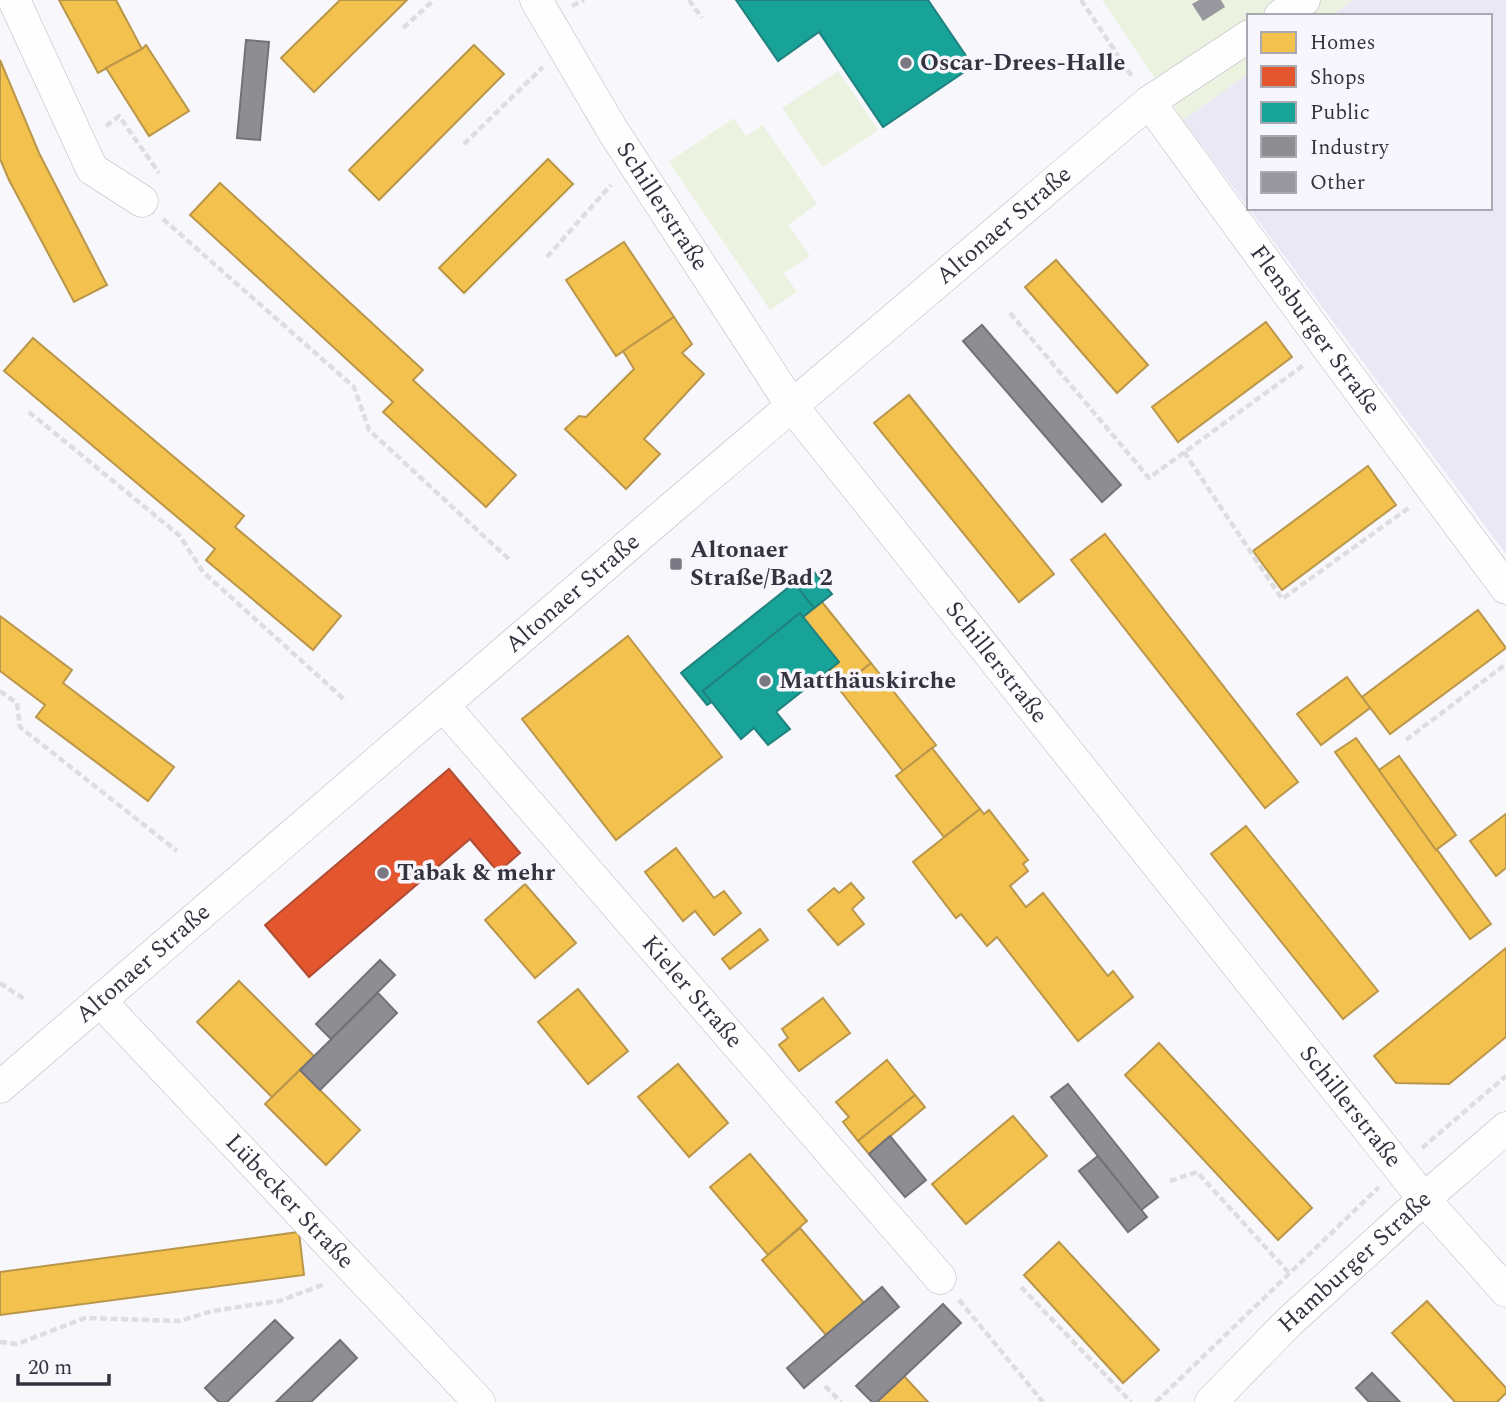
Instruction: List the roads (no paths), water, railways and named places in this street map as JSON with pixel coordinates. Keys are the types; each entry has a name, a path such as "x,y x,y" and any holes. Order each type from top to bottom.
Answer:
{"street":[{"path":"14,0 92,169 142,201"},
{"name":"Schillerstraße","path":"536,0 632,160 792,406 1424,1199 1506,1291"},
{"path":"1283,14 1304,0"},
{"name":"Altonaer Straße","path":"0,1087 1149,102 1247,37"},
{"name":"Flensburger Straße","path":"1149,102 1506,588"},
{"name":"Kieler Straße","path":"443,705 940,1278"},
{"name":"Lübecker Straße","path":"100,1001 479,1402"},
{"name":"Hamburger Straße","path":"1211,1402 1289,1322 1506,1128"}],"place":[{"name":"Oscar-Drees-Halle","path":"906,63"},
{"name":"Altonaer Straße/Bad 2","path":"676,564"},
{"name":"Matthäuskirche","path":"765,681"},
{"name":"Tabak & mehr","path":"383,873"}]}
